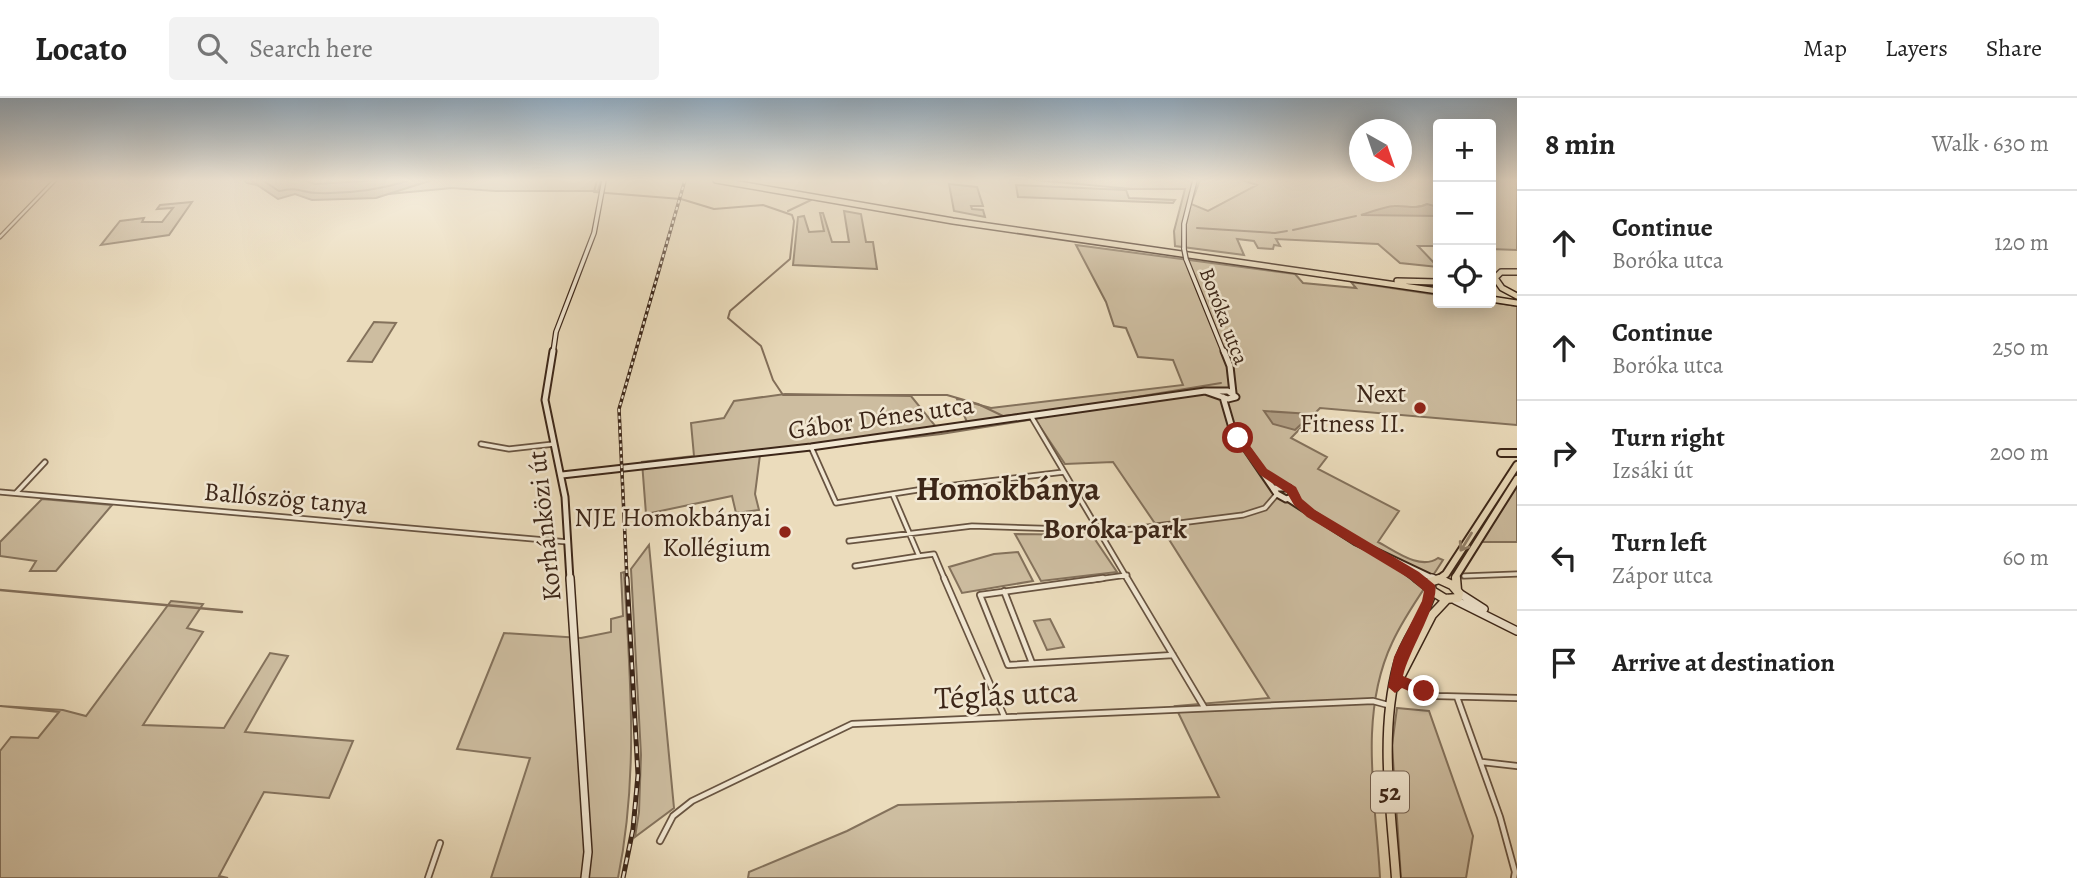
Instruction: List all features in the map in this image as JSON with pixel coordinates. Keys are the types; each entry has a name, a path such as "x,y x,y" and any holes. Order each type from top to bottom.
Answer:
{"highway":[{"path":"928,216 1433,289"},
{"path":"939,216 1433,289"},
{"path":"1496,271 1517,271"},
{"path":"1517,271 1504,271 1495,278 1502,288 1517,300"},
{"path":"1349,276 1433,282"},
{"path":"1496,298 1517,300"}],"main road":[{"path":"1501,453 1517,453"},
{"name":"52","path":"1397,684 1400,657 1431,590 1430,582 1444,576 1517,465"},
{"name":"52","path":"1396,878 1386,742 1390,706 1397,684 1427,625 1440,604 1459,597 1455,576 1517,479"},
{"path":"1438,580 1458,591"},
{"path":"1431,590 1450,600"}],"street":[{"path":"0,237 20,216"},
{"name":"Korhánközi út","path":"585,878 588,852 568,542 562,475 545,400 554,343 594,233 597,216"},
{"name":"Boróka utca","path":"1186,216 1186,259 1230,366 1233,393 1236,397 1225,411"},
{"name":"Boróka utca","path":"1231,381 1222,394 1225,411 1238,438 1276,491"},
{"name":"Gábor Dénes utca","path":"562,475 811,447 1205,391 1222,394"},
{"path":"1222,394 1233,393"},
{"path":"1222,394 1231,400"},
{"path":"1031,416 1204,708"},
{"path":"481,444 509,449 554,444"},
{"path":"811,447 836,503 1064,472"},
{"path":"16,493 45,462"},
{"name":"Boróka utca","path":"1264,472 1292,490 1289,498"},
{"path":"1269,504 1276,491 1283,486"},
{"path":"1276,491 1388,558 1424,582 1431,590"},
{"name":"Ballószög tanya","path":"0,492 568,542"},
{"path":"893,495 919,556"},
{"path":"849,541 972,526 1100,532 1234,517 1261,510 1269,504 1289,498"},
{"path":"855,566 934,554 1004,716"},
{"path":"1388,558 1438,580"},
{"path":"1464,576 1517,574"},
{"path":"1127,575 980,595 1008,665 1173,655"},
{"path":"1004,591 1032,663"},
{"path":"1458,591 1517,630"},
{"path":"1450,600 1464,603 1517,630"},
{"path":"1397,684 1437,696 1517,698"},
{"path":"1457,697 1482,762 1515,874"},
{"name":"Téglás utca","path":"660,841 673,816 692,801 852,724 1373,701 1390,706"},
{"path":"1482,762 1517,766"},
{"path":"428,878 440,843"}],"shaded area":[{"path":"166,216 182,216 169,235 101,245 120,221 144,218 142,222 162,222"},
{"path":"804,216 809,232 824,231 821,216 824,216 832,242 849,242 845,216 861,216 866,242 873,242 877,269 793,265 798,217"},
{"path":"1178,216 1433,216 1433,246 1418,246 1433,262 1433,266 1400,263 1378,244 1276,239 1280,246 1274,245 1273,249 1258,248 1254,241 1237,239 1244,255 1175,246 1174,231"},
{"path":"1496,216 1517,216 1517,250 1496,249"},
{"path":"1076,245 1295,274 1303,283 1356,288 1351,282 1433,294 1433,308 1496,308 1496,303 1517,306 1517,425 1320,408 1291,438 1327,457 1318,469 1399,511 1378,542 1415,561 1438,558 1443,560 1397,632 1375,699 1372,759 1380,878 748,878 749,872 847,831 898,805 1219,797 1175,706 1269,698 1163,530 1154,522 1113,462 1065,464 1035,419 941,434 760,455 755,494 759,510 736,513 732,496 646,514 642,462 694,456 691,423 724,418 734,401 785,394 911,396 936,427 967,422 957,399 991,408 1183,385 1173,360 1138,357 1126,328 1114,326 1106,302"},
{"path":"374,322 396,323 372,362 348,361"},
{"path":"1517,485 1517,542 1481,542"},
{"path":"42,499 112,505 56,571 30,571 36,561 0,556 0,542"},
{"path":"1015,534 1092,535 1117,572 1041,581"},
{"path":"649,545 674,808 635,837 639,812 641,755 631,569"},
{"path":"1018,552 1033,581 962,593 949,567 994,554"},
{"path":"624,572 631,763 625,839 618,878 491,878 530,758 457,749 504,633 581,638 611,632 611,619 623,616 621,573"},
{"path":"171,601 203,604 187,628 203,632 143,725 224,728 270,653 288,656 245,732 353,741 329,798 264,792 219,876 228,878 0,878 0,751 11,737 38,738 59,712 0,706 63,710 86,716"},
{"path":"1050,619 1064,647 1047,650 1034,621"},
{"path":"1397,708 1429,711 1473,836 1466,878 1401,878 1392,745"}],"water":[{"path":"1264,411 1312,414 1295,430 1273,424"}],"waterway":[{"path":"792,216 790,259 730,311 728,318 761,346 773,380 783,395 947,395 978,404 1003,416 1054,410"},
{"path":"1293,230 1354,216"},
{"path":"1197,228 1275,233 1287,231"},
{"path":"1070,408 1221,383"},
{"path":"0,590 242,612"}],"railway":[{"path":"627,580 619,409 675,216"},
{"path":"623,878 633,829 638,775 627,578"}],"place":[{"name":"Next Fitness II.","path":"1420,408"},
{"name":"NJE Homokbányai Kollégium","path":"785,532"}],"district":[{"name":"Homokbánya","path":"1008,488"},
{"name":"Boróka park","path":"1115,528"}],"route":[{"path":"1238,438 1264,472 1292,490 1298,502 1311,513 1356,542 1388,558 1425,583 1432,591 1400,657 1395,679 1395,687 1400,681 1424,691"}]}
